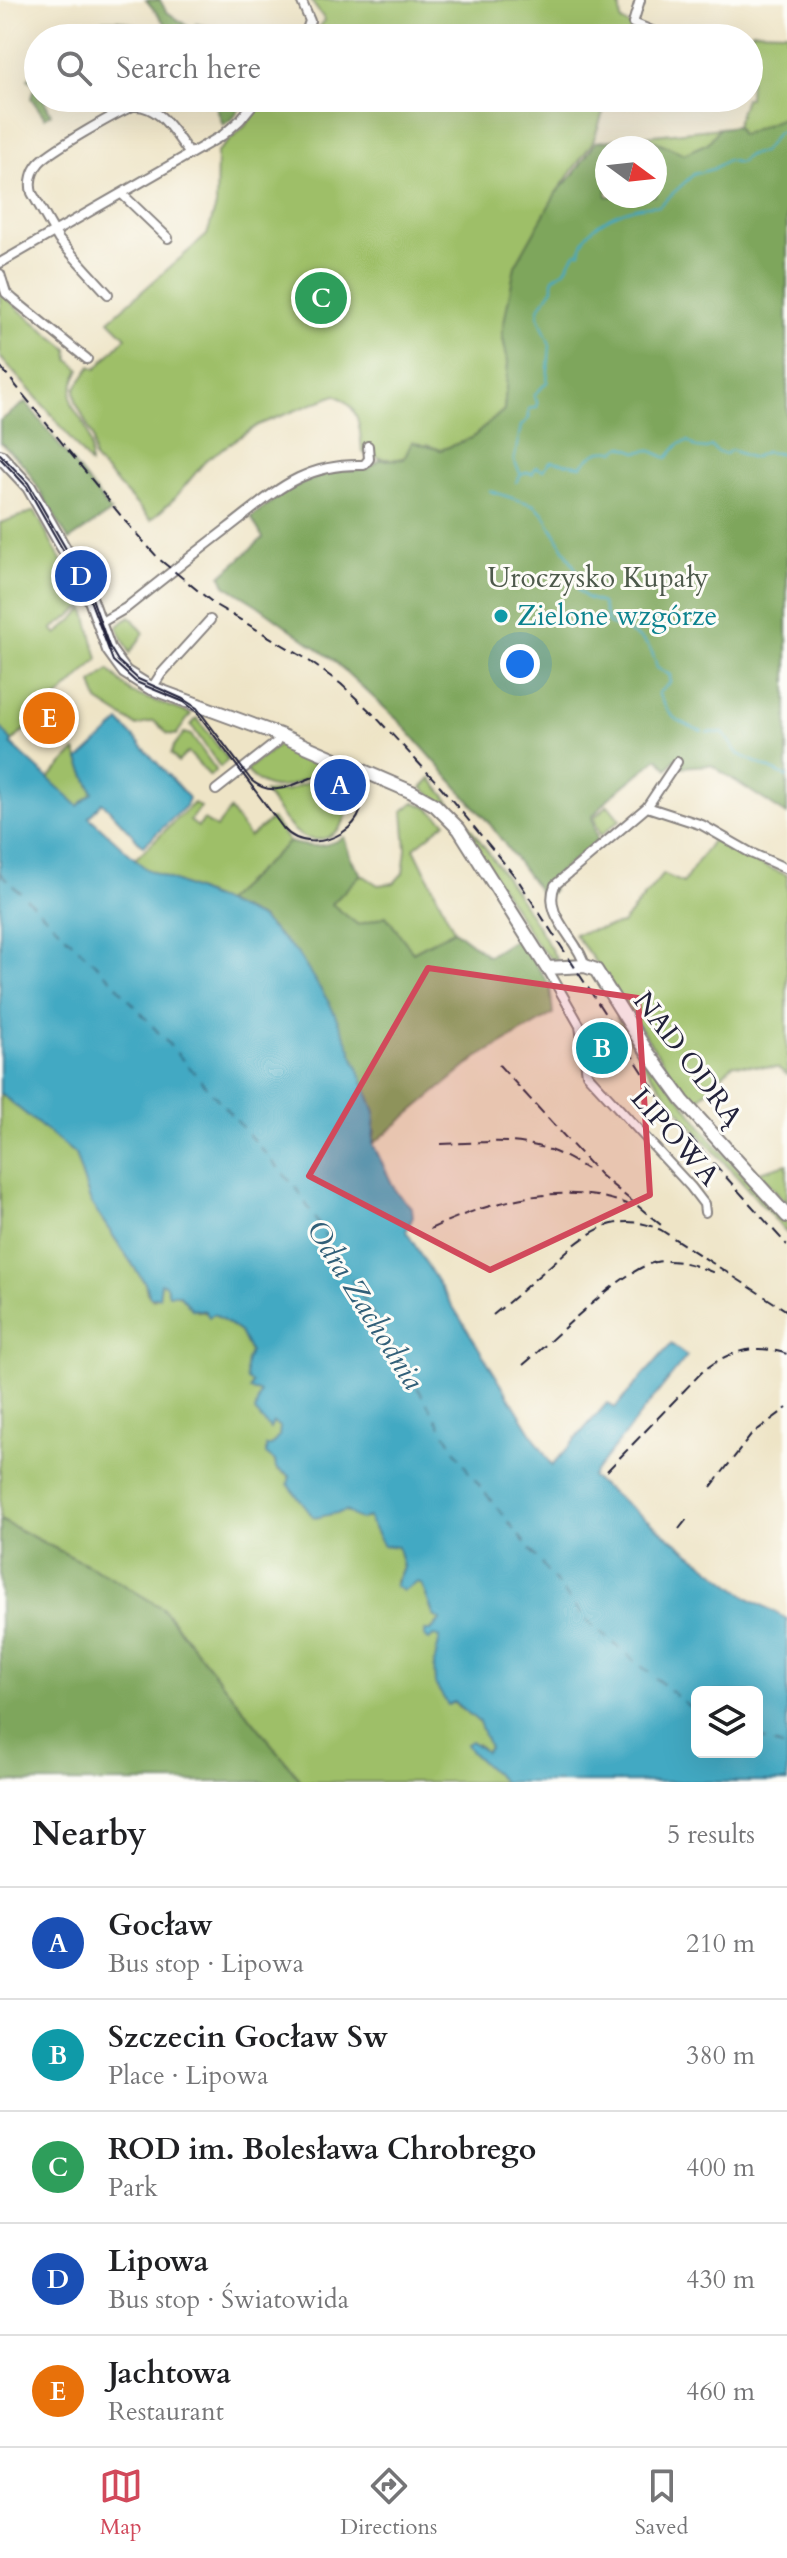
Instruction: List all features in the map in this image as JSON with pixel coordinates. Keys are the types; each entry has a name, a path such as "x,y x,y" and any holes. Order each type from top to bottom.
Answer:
{"street":[{"path":"301,0 310,17 310,24"},
{"path":"635,24 633,23 640,0"},
{"path":"108,294 59,240 30,186 34,171 45,158 121,112"},
{"path":"157,112 190,154"},
{"path":"0,263 233,128 246,112"},
{"path":"122,194 168,238"},
{"path":"0,274 6,293 87,359"},
{"path":"100,623 119,613 269,495 318,469 332,465 364,465 369,459 368,446"},
{"name":"LIPOWA","path":"0,456 29,487 86,587 109,650 132,678 280,735 412,792 447,815 461,832 547,968 580,1026 587,1074 691,1187 704,1204 705,1212"},
{"path":"152,688 210,620"},
{"path":"216,790 277,742 280,735"},
{"path":"547,968 585,966 554,912 553,890 566,874 647,807 677,762"},
{"path":"647,807 702,825 787,869"},
{"name":"NAD ODRĄ","path":"585,966 597,972 654,1062 683,1101 787,1216"}],"highlighted area":[{"path":"428,968 638,998 650,1195 490,1270 309,1176"}],"green space":[{"path":"146,0 160,0 166,11 184,24 165,24"},
{"path":"310,0 619,0 621,21 627,24 322,24 325,20"},
{"path":"103,20 133,24 98,24"},
{"path":"763,31 787,32 787,116 741,135 736,126 740,112 763,112"},
{"path":"218,112 237,112 233,118 223,125"},
{"path":"256,112 603,112 593,142 556,193 502,333 508,362 504,410 472,438 441,450 427,445 403,458 388,460 362,452 354,411 335,395 258,425 207,459 174,499 151,520 94,459 93,437 76,402 75,389 91,366 96,369 126,337 109,320 207,235 216,206 217,152"},
{"name":"Uroczysko Kupały","path":"787,116 787,815 711,765 680,767 675,759 668,769 658,758 608,799 592,817 597,841 550,879 553,890 545,899 489,823 402,724 332,659 225,585 221,576 263,538 251,517 289,489 333,471 368,469 380,460 404,459 412,442 441,450 472,438 504,410 508,362 502,333 515,266 556,193 595,143 595,208 667,208 667,146 684,154 708,143 720,128 736,126 741,135"},
{"path":"720,128 708,143 684,154 667,146 667,136 644,136"},
{"path":"0,290 18,309 68,349 69,360 80,369 71,394 74,409 87,431 90,464 53,416 0,357"},
{"path":"26,402 111,512 69,540 25,466 0,442 0,421"},
{"path":"35,511 85,606 52,629 57,634 85,609 98,659 12,742 0,726 0,523"},
{"path":"130,616 144,633 130,653 117,627"},
{"path":"109,670 132,693 191,714 176,735 168,734 154,721 137,726 98,701 92,683"},
{"path":"197,718 228,760 220,767 191,725"},
{"path":"184,733 191,735 216,770 210,776 188,752 178,762 171,754"},
{"path":"281,743 328,763 325,769 284,787 265,785 246,770"},
{"path":"75,751 93,793 78,806 48,779"},
{"path":"319,778 336,783 345,793 348,805 346,818 338,829 328,837 315,840 295,831 264,792 286,791"},
{"path":"431,779 499,867 558,961 538,946 457,818 422,788"},
{"path":"414,802 427,807 446,822 414,848 454,930 413,952 386,917 358,925 331,904 361,874 378,885 394,883 403,873 406,849 403,811"},
{"path":"194,803 201,807 190,821 198,827 204,820 216,828 230,810 249,837 272,819 289,842 224,902 146,869 134,860"},
{"path":"608,805 620,820 600,836 594,818"},
{"path":"344,837 351,859 361,874 332,904 358,925 386,916 413,952 454,930 488,956 518,937 550,986 553,1014 477,1058 373,1144 375,1130 297,953 261,918 224,902 289,842 317,846"},
{"path":"713,839 747,859 787,875 787,1075 778,1068 733,1064 695,1103 574,934 622,924 663,874 683,883"},
{"path":"616,1018 718,1148 787,1223 787,1233 690,1124 647,1069"},
{"path":"0,1093 75,1154 91,1203 145,1283 152,1299 159,1297 161,1283 166,1284 197,1311 214,1314 240,1332 250,1352 252,1383 260,1391 270,1428 273,1422 281,1427 271,1447 277,1469 346,1511 368,1517 383,1545 398,1546 403,1567 395,1582 418,1582 422,1585 434,1616 441,1620 431,1631 434,1636 440,1636 435,1675 438,1688 448,1700 480,1724 489,1748 485,1752 477,1744 467,1744 503,1782 302,1782 162,1608 111,1577 0,1520"},
{"path":"787,1164 787,1204 759,1172"},
{"path":"0,1520 111,1577 162,1608 302,1782 0,1782"}],"water":[{"name":"Odra Zachodnia","path":"120,722 189,798 186,806 143,846 102,802 89,817 146,869 260,918 297,953 330,1004 349,1045 375,1112 373,1144 396,1192 412,1208 413,1217 406,1231 552,1466 607,1403 615,1408 671,1344 687,1356 591,1477 749,1598 787,1619 787,1782 503,1782 466,1744 471,1741 485,1752 489,1748 479,1722 454,1702 448,1705 435,1684 434,1664 440,1637 434,1636 429,1640 425,1637 425,1631 431,1631 441,1620 434,1616 418,1582 403,1591 395,1586 403,1567 398,1547 383,1545 368,1517 360,1520 346,1511 314,1518 288,1484 290,1476 276,1468 275,1461 266,1454 266,1446 271,1446 279,1436 280,1427 273,1423 270,1429 255,1412 260,1392 250,1390 252,1383 247,1380 246,1369 250,1352 240,1332 214,1314 209,1317 205,1311 192,1309 179,1294 169,1294 165,1284 161,1283 159,1297 150,1297 145,1283 91,1203 75,1154 0,1093 0,726 11,744 78,806 93,793 79,760"}],"waterway":[{"path":"521,475 514,461 521,426 529,418 529,409 537,407 534,396 547,382 550,345 538,315 540,306 553,288 553,278 565,270 575,253 580,252 583,241 600,223 624,211 659,206 694,174 713,169 727,160 739,163 748,155 763,152 777,133 787,130"},
{"path":"516,482 521,475 532,474 536,467 543,470 551,461 581,466 596,453 615,451 622,446 637,452 649,450 667,458 679,444 688,441 697,448 707,449 711,446 717,452 726,454 731,450 752,458 765,452 787,454"},
{"path":"490,491 534,505 543,513 581,578 578,590 587,598 602,603 608,623 646,643 657,668 670,675 670,683 658,693 666,708 679,721 702,731"},
{"path":"707,732 723,733 738,754 787,777"}],"ferry route":[{"path":"0,873 111,979 297,1189 468,1471 585,1619 691,1708"},
{"path":"763,1739 787,1749"}],"tram line":[{"path":"0,454 28,483 88,587 109,646 118,661 138,679 197,708 251,780 264,788 291,786 317,775 342,775 354,784 361,798 360,811 353,823 342,833 327,839 312,841 296,838 283,828 196,711 184,702 136,682 113,661 87,592 27,487 0,458"}],"railway":[{"path":"0,366 159,559 217,606 305,658 341,684 441,787 518,880 672,1117 787,1245"},
{"path":"499,1065 600,1175 661,1225"},
{"path":"441,1144 500,1142 533,1145 550,1150 586,1169"},
{"path":"430,1229 478,1210 529,1197 582,1194 631,1206"},
{"path":"493,1315 588,1235 601,1228 628,1222 661,1230 787,1311"},
{"path":"523,1365 607,1291 642,1267 672,1261 717,1274"},
{"path":"607,1471 701,1373 720,1359 752,1349 787,1354"},
{"path":"711,1487 752,1434 787,1408"},
{"path":"679,1529 690,1515"}],"place":[{"name":"ROD im. Bolesława Chrobrego","path":"321,298"},
{"name":"Lipowa","path":"81,576"},
{"name":"Zielone wzgórze","path":"501,616"},
{"name":"Jachtowa","path":"49,718"},
{"name":"Gocław","path":"340,785"},
{"name":"Szczecin Gocław Sw","path":"602,1048"}]}
